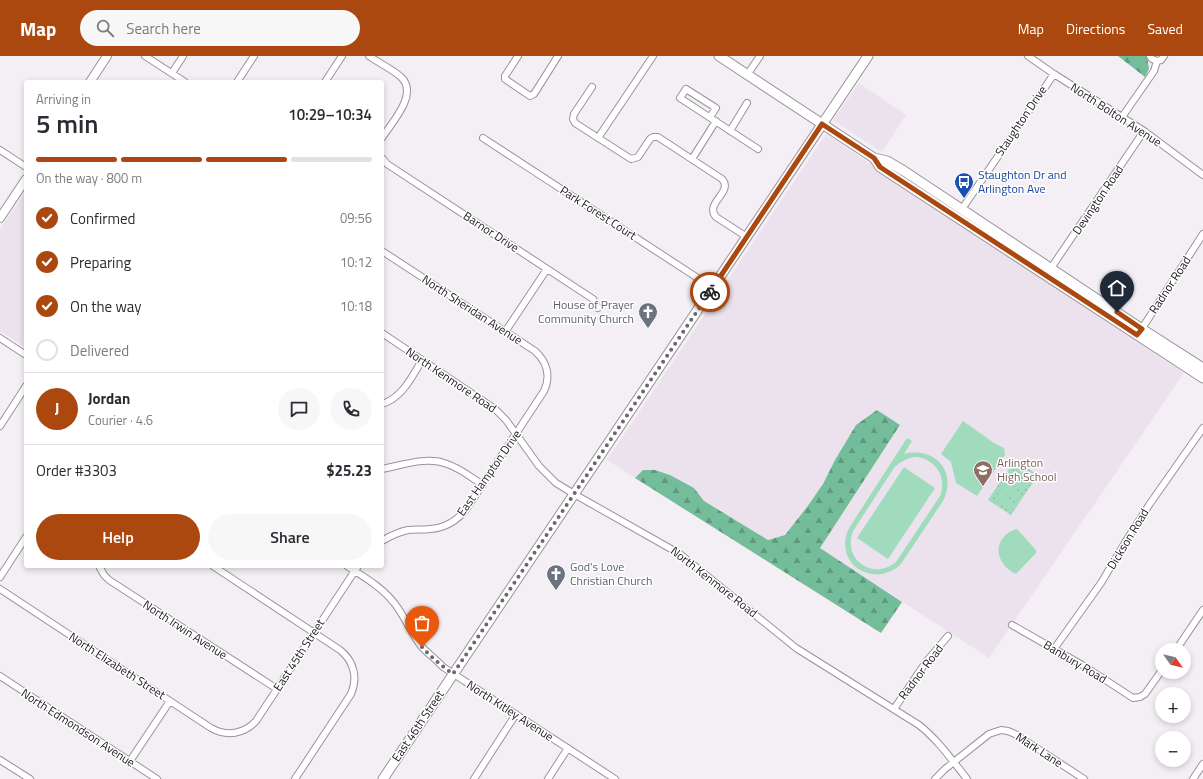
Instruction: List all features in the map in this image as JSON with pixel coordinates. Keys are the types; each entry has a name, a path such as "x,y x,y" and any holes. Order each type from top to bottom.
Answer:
{"main road":[{"path":"719,56 874,158 887,162 904,171 1051,268 1203,378"},
{"name":"East 46th Street","path":"383,779 868,56"},
{"path":"874,158 880,167 1140,332 1203,368"}],"street":[{"path":"91,80 107,56"},
{"path":"145,56 182,80"},
{"path":"172,74 183,56"},
{"path":"238,80 254,56"},
{"path":"326,80 342,56"},
{"path":"369,56 399,76 405,83 407,89 405,103 384,135"},
{"path":"518,56 505,76 505,79 530,96 534,94 558,56"},
{"path":"598,138 653,56"},
{"path":"748,74 760,56"},
{"name":"North Bolton Avenue","path":"1028,56 1144,131 1203,175"},
{"path":"1150,56 1157,61 1162,60 1164,56"},
{"path":"1122,117 1154,71 1157,61"},
{"name":"Staughton Drive","path":"962,209 1054,74"},
{"path":"592,87 574,114 573,119 577,124 628,158 634,159 638,157 650,139 657,137 692,159 722,179 724,182 724,189 713,207 714,215 747,237"},
{"path":"710,118 716,108 686,89 680,98 710,118 716,122 758,149"},
{"path":"730,131 747,103"},
{"path":"692,159 716,122"},
{"name":"Devington Road","path":"1051,268 1144,131"},
{"name":"Park Forest Court","path":"483,138 713,288"},
{"path":"0,150 24,166"},
{"name":"Barnor Drive","path":"384,160 387,164 593,299 598,308"},
{"path":"0,218 24,182"},
{"name":"Radnor Road","path":"1140,332 1203,234"},
{"name":"North Sheridan Avenue","path":"384,252 538,354 546,367 548,378"},
{"path":"505,332 547,269"},
{"name":"North Kenmore Road","path":"384,335 492,406 504,418 534,461 556,483 680,554 796,648 917,724 942,747 967,779"},
{"path":"0,338 24,354"},
{"path":"384,403 393,399 402,391 422,360"},
{"name":"East Hampton Drive","path":"384,540 398,533 445,526 466,510 544,391 548,378"},
{"path":"0,426 24,389"},
{"name":"Dickson Road","path":"1054,649 1102,583 1133,529 1203,428"},
{"path":"384,470 424,461 438,461 454,467 483,485"},
{"path":"0,577 24,540"},
{"name":"North Irwin Avenue","path":"100,568 102,573 109,580 276,689"},
{"path":"217,568 345,654 351,662 354,670 355,683 350,694 295,779"},
{"name":"North Kitley Avenue","path":"356,568 389,597 400,611 422,647 443,667 615,779"},
{"name":"East 45th Street","path":"237,733 246,729 254,722 356,568"},
{"name":"North Elizabeth Street","path":"0,589 215,731 227,734 237,733"},
{"path":"1181,643 1203,610"},
{"name":"Banbury Road","path":"1012,625 1132,697 1139,698 1145,694 1156,679"},
{"name":"Radnor Road","path":"894,709 926,662 948,636"},
{"name":"North Edmondson Avenue","path":"0,676 157,779"},
{"path":"130,761 170,701"},
{"path":"474,779 516,714"},
{"name":"Mark Lane","path":"935,779 989,734 996,731 1006,730 1015,734 1084,779"},
{"path":"548,779 568,748"},
{"path":"0,760 29,779"},
{"path":"1193,779 1203,764"}],"shaded area":[{"path":"859,83 906,115 882,152 833,120"},
{"path":"826,134 1184,373 989,658 820,548 900,426 878,410 856,425 835,460 823,484 785,535 768,540 704,501 694,488 670,475 655,470 643,470 635,478 607,460"},
{"path":"24,194 24,347 0,331 0,229"}],"green space":[{"path":"1118,56 1147,56 1149,69 1145,77"},
{"path":"877,410 900,425 820,548 902,602 881,633 635,478 643,470 655,470 670,475 694,488 704,501 768,540 785,535 823,484 835,460 856,425"},
{"path":"963,421 994,443 1004,448 1005,455 977,496 956,483 951,462 941,454"},
{"path":"907,438 912,441 904,454 915,452 925,454 933,457 940,463 945,471 947,480 947,490 943,501 901,564 891,571 881,574 871,574 862,571 854,565 848,558 845,548 846,536 851,525","holes":["914,457 925,459 939,471 942,483 940,496 896,562 887,567 878,569 869,568 856,559 852,551 851,541 853,531 894,468 902,461"]},
{"path":"1015,460 1038,475 1011,515 988,500"},
{"path":"1018,465 1033,475 1029,482 1013,472"},
{"path":"904,467 935,488 888,559 857,538"},
{"path":"1012,474 1027,485 1022,492 1007,481"},
{"path":"1006,484 1021,494 1016,501 1001,491"},
{"path":"999,493 1015,504 1010,511 995,500"},
{"path":"1017,529 1036,550 1036,553 1016,574 1005,566 999,555 999,550 1003,538 1009,532"}],"way so far":[{"path":"422,647 443,667 453,674 710,292"}],"place":[{"name":"Staughton Dr and Arlington Ave","path":"964,199"},
{"name":"House of Prayer Community Church","path":"648,329"},
{"name":"Arlington High School","path":"983,487"},
{"name":"God's Love Christian Church","path":"556,591"}],"route":[{"path":"710,292 822,124 874,158 880,167 1137,335 1142,329 1117,312"}]}
